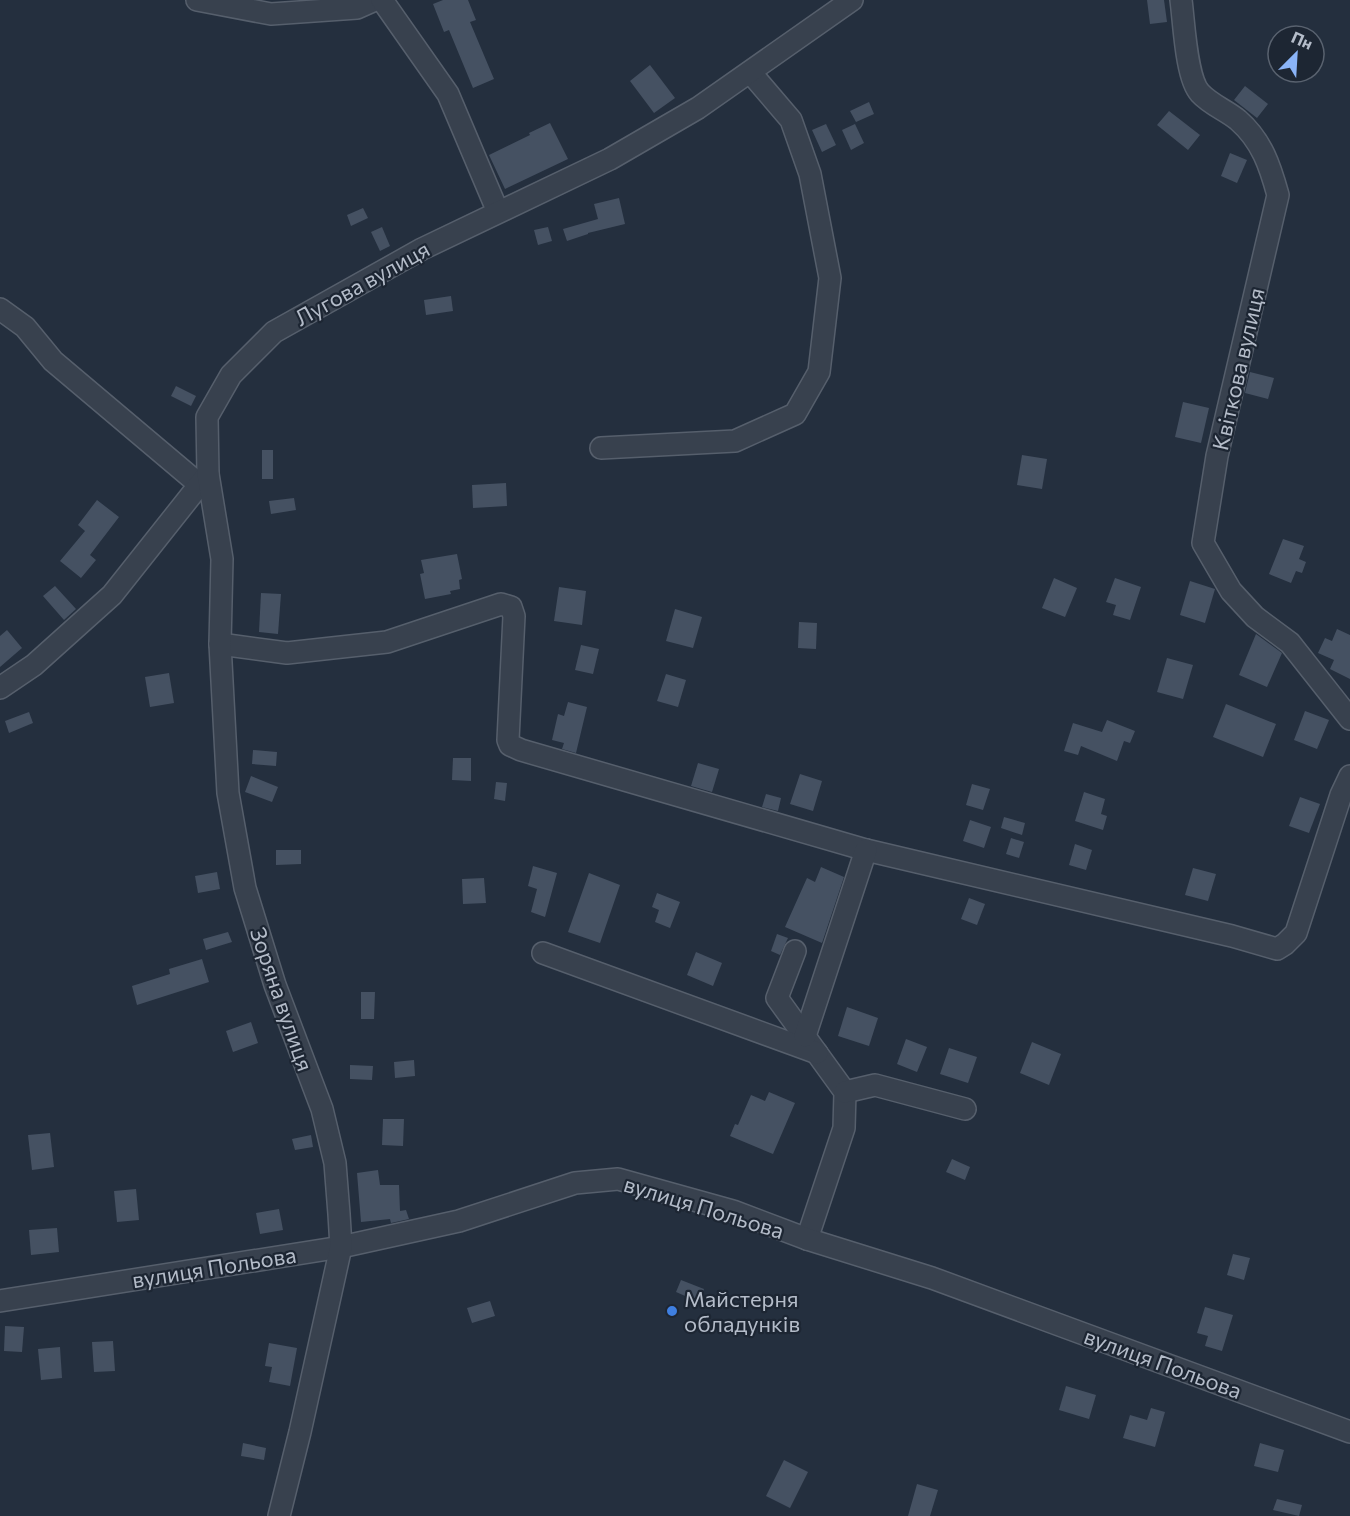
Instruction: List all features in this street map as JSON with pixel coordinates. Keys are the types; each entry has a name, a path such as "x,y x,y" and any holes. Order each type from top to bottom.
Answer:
{"street":[{"path":"197,0 271,14 357,8 375,0"},
{"path":"382,0 448,94 498,212"},
{"name":"Лугова вулиця","path":"204,480 207,417 231,375 274,332 422,249 610,159 698,108 852,0"},
{"name":"Квіткова вулиця","path":"1181,0 1190,70 1199,93 1238,120 1259,141 1270,165 1278,195 1217,456 1203,543 1231,591 1255,617 1290,643 1350,719"},
{"path":"601,448 735,441 795,414 819,372 830,278 810,174 790,120 750,72"},
{"path":"0,309 25,327 54,361 204,480 112,595 34,665 0,688"},
{"name":"Зоряна вулиця","path":"204,480 222,559 220,644 228,793 245,888 275,985 322,1109 335,1163 341,1247 279,1516"},
{"path":"220,644 287,653 387,642 501,604 511,607 514,616 508,740 510,745 866,850 1232,936 1277,949 1286,944 1296,933 1341,795 1350,776"},
{"path":"804,1036 866,850"},
{"path":"795,951 777,998 845,1092 844,1128 807,1239"},
{"path":"543,953 817,1053"},
{"path":"845,1092 876,1085 965,1109"},
{"name":"вулиця Польова","path":"0,1302 341,1247 459,1221 575,1183 618,1179 732,1211 807,1239 932,1278 1350,1432"}],"building":[{"path":"443,0 468,0 476,20 470,22 494,79 473,88 449,30 444,32 433,4"},
{"path":"1147,0 1164,0 1167,22 1150,24"},
{"path":"650,65 675,98 654,113 630,81"},
{"path":"1245,86 1268,104 1257,118 1234,100"},
{"path":"869,102 874,114 856,122 850,111"},
{"path":"1169,111 1200,135 1188,150 1157,125"},
{"path":"550,123 568,159 505,189 489,155"},
{"path":"826,124 836,145 822,152 812,130"},
{"path":"855,124 864,143 851,150 842,130"},
{"path":"1230,153 1247,160 1237,183 1221,176"},
{"path":"619,198 625,224 567,241 563,229 598,219 594,204"},
{"path":"363,208 368,218 351,226 347,215"},
{"path":"382,227 390,246 380,251 371,232"},
{"path":"548,227 552,241 538,245 534,230"},
{"path":"451,296 453,311 426,315 424,300"},
{"path":"1250,372 1274,378 1268,399 1245,393"},
{"path":"176,386 196,396 191,406 171,396"},
{"path":"1183,402 1209,408 1201,443 1175,437"},
{"path":"262,450 273,450 273,479 262,479"},
{"path":"1022,455 1047,459 1042,489 1017,485"},
{"path":"506,483 507,506 473,508 472,485"},
{"path":"294,498 296,510 271,514 269,501"},
{"path":"97,500 119,517 90,555 96,560 81,578 60,561 85,531 78,525"},
{"path":"1283,539 1304,546 1299,559 1306,562 1302,573 1296,571 1291,583 1269,574"},
{"path":"457,554 462,579 459,580 460,589 450,591 451,594 425,599 420,574 424,573 421,560"},
{"path":"1054,578 1077,588 1065,617 1042,608"},
{"path":"1115,578 1141,587 1130,620 1113,615 1116,605 1106,602"},
{"path":"1190,581 1215,589 1205,623 1180,615"},
{"path":"55,586 76,609 64,620 43,596"},
{"path":"559,587 586,591 582,625 554,621"},
{"path":"261,593 281,594 278,634 259,632"},
{"path":"675,609 702,617 693,648 666,641"},
{"path":"799,622 817,623 816,649 798,648"},
{"path":"1337,629 1350,635 1350,679 1330,669 1334,660 1318,653 1325,638 1332,641"},
{"path":"7,630 22,648 0,667 0,636"},
{"path":"1256,634 1282,653 1267,687 1239,675"},
{"path":"581,645 599,649 593,674 575,670"},
{"path":"1167,658 1193,665 1183,699 1157,692"},
{"path":"169,673 174,703 150,707 145,677"},
{"path":"666,674 686,680 678,707 657,701"},
{"path":"568,702 587,707 576,753 562,749 564,743 552,740 558,714 564,716"},
{"path":"1226,704 1276,724 1263,757 1213,737"},
{"path":"1305,711 1329,720 1317,749 1294,740"},
{"path":"29,712 33,723 9,733 5,721"},
{"path":"1107,720 1135,731 1130,743 1124,741 1117,761 1081,746 1078,755 1064,751 1073,723 1102,732"},
{"path":"253,750 277,752 276,766 252,764"},
{"path":"453,758 471,758 471,781 452,780"},
{"path":"698,763 719,769 712,792 691,786"},
{"path":"800,774 822,781 813,811 790,804"},
{"path":"251,776 278,787 272,802 245,792"},
{"path":"496,782 507,783 505,801 494,799"},
{"path":"972,784 990,789 983,810 966,805"},
{"path":"1084,792 1105,799 1101,814 1107,816 1103,830 1075,821"},
{"path":"766,794 781,798 778,811 762,807"},
{"path":"1300,797 1320,804 1309,833 1289,826"},
{"path":"1004,817 1025,823 1022,835 1001,828"},
{"path":"970,820 991,827 984,848 963,841"},
{"path":"1011,838 1024,842 1019,858 1006,854"},
{"path":"1075,844 1092,850 1086,870 1069,865"},
{"path":"276,850 301,850 301,864 276,865"},
{"path":"533,866 557,873 545,917 531,912 537,889 528,886"},
{"path":"821,867 844,877 822,943 785,927 807,878 815,882"},
{"path":"1193,868 1216,874 1208,901 1185,895"},
{"path":"217,872 220,889 198,893 195,876"},
{"path":"589,873 620,885 600,943 568,932"},
{"path":"484,878 486,903 463,904 462,879"},
{"path":"657,893 680,902 670,928 655,922 659,910 652,907"},
{"path":"969,898 985,904 977,925 961,919"},
{"path":"228,932 232,942 206,950 203,939"},
{"path":"777,934 788,938 780,955 771,951"},
{"path":"696,952 722,963 713,986 687,975"},
{"path":"202,959 209,982 137,1005 132,986 170,974 169,969"},
{"path":"361,992 375,992 374,1019 361,1019"},
{"path":"847,1007 878,1018 869,1046 838,1036"},
{"path":"251,1022 258,1043 233,1052 226,1031"},
{"path":"906,1039 927,1047 917,1072 897,1064"},
{"path":"1032,1042 1061,1054 1049,1085 1020,1073"},
{"path":"949,1048 977,1057 968,1083 940,1074"},
{"path":"414,1060 415,1076 395,1078 394,1062"},
{"path":"350,1065 373,1066 372,1080 350,1079"},
{"path":"769,1092 795,1103 773,1154 730,1136 735,1124 738,1125 751,1095 765,1101"},
{"path":"383,1119 404,1119 403,1146 382,1145"},
{"path":"50,1133 54,1167 32,1170 28,1135"},
{"path":"311,1135 313,1147 295,1150 292,1139"},
{"path":"952,1159 970,1167 965,1180 946,1172"},
{"path":"378,1170 380,1185 399,1185 400,1211 406,1210 409,1219 391,1223 390,1219 361,1222 357,1173"},
{"path":"136,1189 139,1220 117,1222 114,1191"},
{"path":"279,1209 283,1230 260,1234 256,1213"},
{"path":"57,1228 59,1252 31,1255 29,1230"},
{"path":"1233,1254 1250,1258 1244,1280 1227,1275"},
{"path":"681,1280 704,1289 699,1302 676,1292"},
{"path":"490,1301 495,1316 472,1323 467,1308"},
{"path":"1205,1307 1233,1315 1222,1351 1205,1346 1208,1336 1197,1333"},
{"path":"5,1326 24,1327 22,1352 4,1351"},
{"path":"113,1341 115,1371 94,1372 92,1342"},
{"path":"269,1343 297,1348 290,1386 269,1382 272,1367 265,1366"},
{"path":"60,1347 62,1378 41,1380 38,1349"},
{"path":"1066,1386 1096,1395 1089,1419 1059,1410"},
{"path":"1151,1408 1165,1412 1155,1447 1123,1438 1130,1415 1147,1420"},
{"path":"243,1443 266,1448 264,1460 241,1456"},
{"path":"1260,1443 1284,1450 1278,1472 1254,1466"},
{"path":"784,1460 808,1472 790,1508 766,1496"},
{"path":"917,1484 938,1490 930,1516 908,1516"},
{"path":"1277,1499 1302,1505 1299,1516 1273,1510"}],"place":[{"name":"Майстерня обладунків","path":"672,1311"}]}
